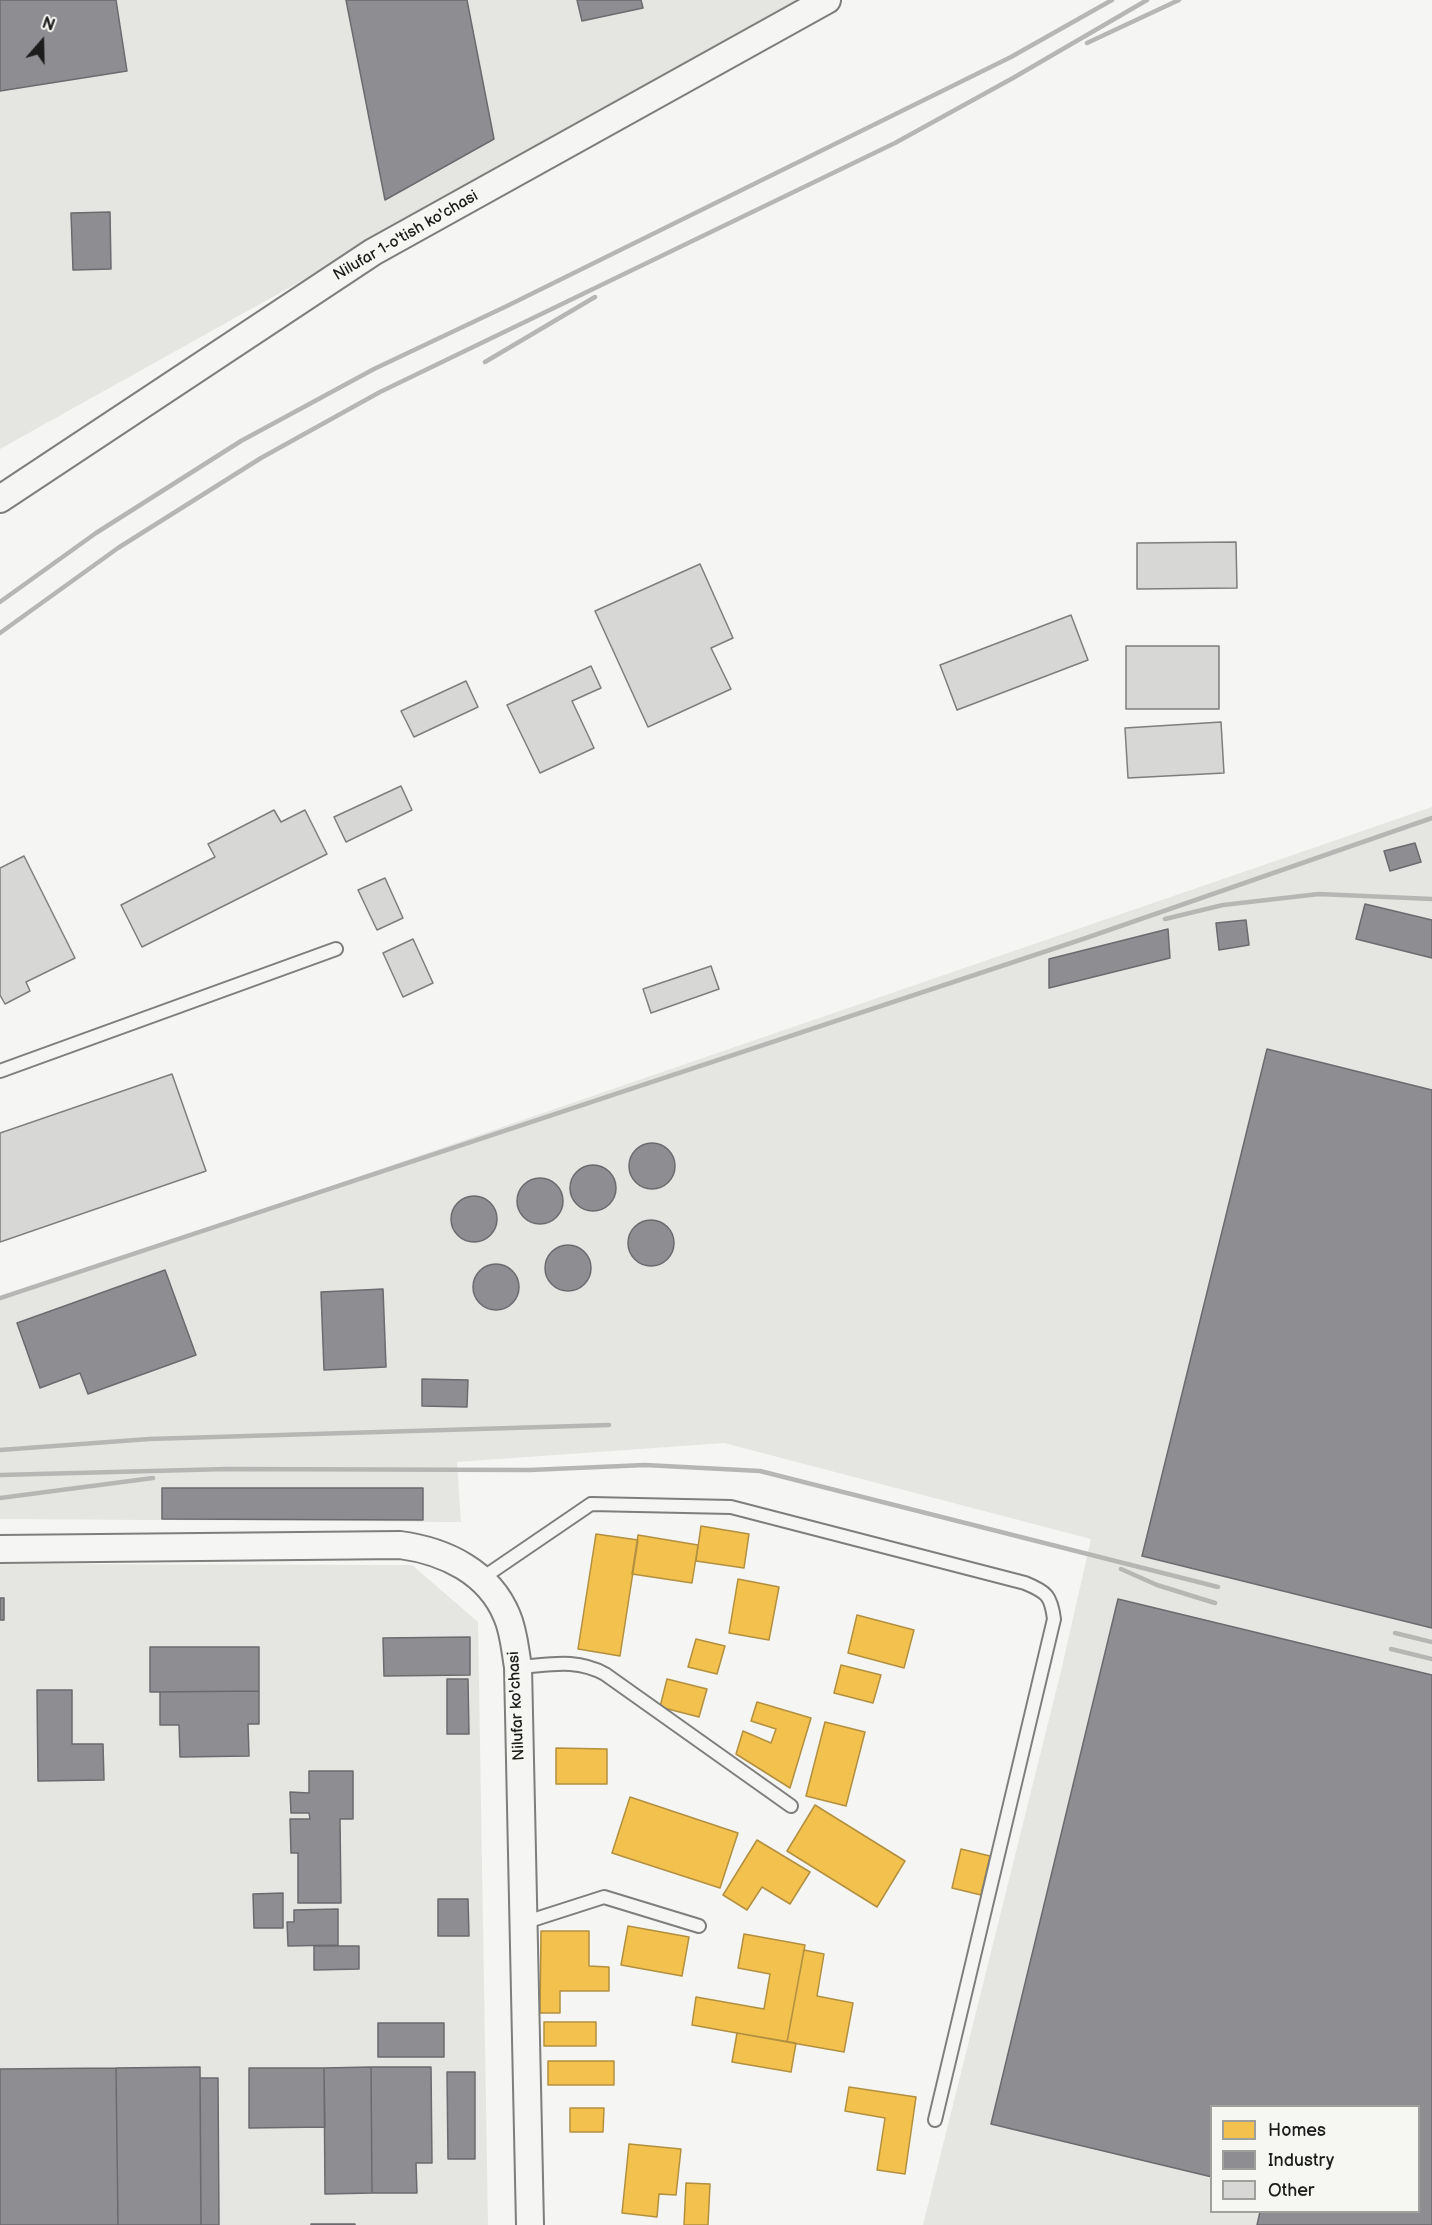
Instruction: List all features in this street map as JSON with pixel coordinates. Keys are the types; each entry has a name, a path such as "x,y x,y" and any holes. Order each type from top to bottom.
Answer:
{"street":[{"name":"Nilufar 1-o'tish ko'chasi","path":"0,499 373,252 827,0"},
{"name":"Nilufar ko'chasi","path":"0,1549 400,1545 428,1550 462,1565 481,1579 500,1602 513,1634 518,1667 530,2225"}],"lane":[{"path":"0,1071 336,949"},
{"path":"481,1579 591,1504 731,1507 1025,1583 1041,1589 1052,1600 1054,1619 934,2120"},
{"path":"518,1667 579,1663 591,1666 791,1806"},
{"path":"524,1923 604,1896 699,1926"}],"shaded area":[{"path":"0,0 805,0 0,449"},
{"path":"1432,807 1432,2225 923,2225 1061,1671 1091,1539 724,1443 457,1462 461,1522 0,1519 0,1300"},
{"path":"0,1564 412,1565 478,1622 488,2225 0,2225"}],"building: Homes":[{"path":"701,1526 749,1534 744,1568 696,1561"},
{"path":"596,1534 638,1540 620,1656 578,1649"},
{"path":"638,1535 698,1545 692,1583 632,1574"},
{"path":"738,1579 779,1587 769,1640 729,1633"},
{"path":"857,1615 914,1630 904,1668 848,1653"},
{"path":"696,1639 725,1646 717,1674 688,1667"},
{"path":"841,1665 881,1675 873,1703 834,1693"},
{"path":"667,1679 707,1689 699,1717 660,1707"},
{"path":"757,1702 811,1718 790,1788 736,1754 743,1731 771,1743 776,1729 751,1721"},
{"path":"825,1722 865,1732 846,1806 806,1796"},
{"path":"556,1748 607,1749 607,1784 556,1784"},
{"path":"630,1797 738,1833 720,1888 612,1853"},
{"path":"815,1805 905,1861 877,1907 787,1851"},
{"path":"757,1840 810,1872 790,1904 762,1887 747,1910 723,1895"},
{"path":"961,1849 990,1856 981,1895 952,1888"},
{"path":"628,1926 689,1937 682,1976 621,1965"},
{"path":"541,1931 589,1931 589,1966 609,1967 609,1991 560,1991 560,2013 540,2013"},
{"path":"744,1934 805,1945 787,2042 692,2025 696,1997 764,2009 770,1974 738,1968"},
{"path":"804,1950 824,1954 817,1996 853,2003 844,2052 787,2042"},
{"path":"544,2022 596,2022 596,2046 544,2046"},
{"path":"737,2033 796,2043 791,2072 732,2062"},
{"path":"548,2061 614,2061 614,2085 548,2085"},
{"path":"849,2087 916,2097 905,2174 877,2170 885,2118 845,2111"},
{"path":"570,2108 604,2108 603,2132 570,2132"},
{"path":"629,2144 681,2149 676,2195 659,2194 657,2217 622,2213"},
{"path":"686,2183 710,2184 708,2225 684,2225"}],"building: Industry":[{"path":"0,0 116,0 127,71 0,91"},
{"path":"346,0 467,0 494,139 385,200"},
{"path":"577,0 641,0 643,8 582,21"},
{"path":"110,212 111,269 73,270 71,213"},
{"path":"1415,843 1421,862 1390,871 1384,851"},
{"path":"1365,904 1432,920 1432,958 1356,939"},
{"path":"1246,920 1249,945 1219,950 1216,923"},
{"path":"1168,929 1170,958 1049,988 1049,959"},
{"path":"1267,1049 1432,1090 1432,1628 1142,1556"},
{"path":"652,1143 668,1150 675,1166 668,1182 652,1189 636,1182 629,1166 636,1150"},
{"path":"593,1165 609,1172 616,1188 609,1204 593,1211 577,1204 570,1188 577,1172"},
{"path":"540,1178 556,1185 563,1201 556,1217 540,1224 524,1217 517,1201 524,1185"},
{"path":"474,1196 490,1203 497,1219 490,1235 474,1242 458,1235 451,1219 458,1203"},
{"path":"651,1220 667,1227 674,1243 667,1259 651,1266 635,1259 628,1243 635,1227"},
{"path":"568,1245 584,1252 591,1268 584,1284 568,1291 552,1284 545,1268 552,1252"},
{"path":"496,1264 512,1271 519,1287 512,1303 496,1310 480,1303 473,1287 480,1271"},
{"path":"165,1270 196,1355 88,1394 80,1373 40,1388 17,1323"},
{"path":"383,1289 386,1367 324,1370 321,1292"},
{"path":"422,1379 468,1380 467,1407 422,1406"},
{"path":"162,1488 423,1488 423,1520 162,1519"},
{"path":"0,1598 4,1598 4,1620 0,1620"},
{"path":"1118,1599 1432,1675 1432,2225 1257,2225 1260,2213 1420,2213 1420,2105 1210,2105 1210,2177 991,2124"},
{"path":"470,1637 470,1675 384,1676 383,1638"},
{"path":"150,1647 259,1647 259,1691 150,1692"},
{"path":"447,1679 468,1679 469,1734 447,1734"},
{"path":"37,1690 72,1690 72,1744 103,1744 104,1780 38,1781"},
{"path":"259,1691 259,1724 248,1724 249,1756 180,1757 179,1725 160,1725 160,1692"},
{"path":"309,1771 353,1771 353,1819 340,1819 341,1903 298,1903 298,1853 291,1853 290,1819 310,1819 309,1813 291,1813 290,1792 309,1793"},
{"path":"283,1893 283,1928 254,1928 253,1894"},
{"path":"438,1899 468,1899 469,1936 438,1936"},
{"path":"338,1909 338,1945 288,1946 287,1922 294,1922 294,1910"},
{"path":"314,1946 359,1946 359,1969 314,1970"},
{"path":"378,2023 444,2023 444,2057 378,2057"},
{"path":"200,2067 201,2225 118,2225 116,2068"},
{"path":"371,2067 431,2067 432,2163 416,2163 417,2193 372,2193"},
{"path":"371,2067 372,2193 325,2194 324,2068"},
{"path":"116,2068 118,2225 0,2225 0,2069"},
{"path":"249,2068 324,2068 325,2127 249,2128"},
{"path":"447,2072 475,2072 475,2159 448,2159"},
{"path":"200,2078 218,2078 219,2225 201,2225"},
{"path":"355,2224 355,2225 311,2225"}],"building: Other":[{"path":"1236,542 1237,588 1137,589 1137,543"},
{"path":"700,564 733,638 711,648 731,689 648,727 595,611"},
{"path":"1071,615 1088,660 957,710 940,665"},
{"path":"1126,646 1219,646 1219,709 1126,709"},
{"path":"591,666 601,688 572,701 594,748 540,773 507,705"},
{"path":"466,681 478,707 414,737 401,711"},
{"path":"1221,722 1224,773 1128,778 1125,728"},
{"path":"401,786 412,810 346,842 334,817"},
{"path":"274,810 281,822 305,810 327,854 142,947 121,905 215,857 208,844"},
{"path":"24,856 75,958 26,982 30,991 5,1004 0,995 0,868"},
{"path":"385,878 403,918 377,930 358,890"},
{"path":"413,939 433,983 403,997 383,953"},
{"path":"711,966 719,989 651,1013 643,989"},
{"path":"172,1074 206,1171 0,1242 0,1133"}],"railway":[{"path":"0,602 96,533 241,441 374,369 509,305 1011,57 1112,0"},
{"path":"0,633 118,548 261,458 380,392 895,143 1147,0"},
{"path":"1087,43 1179,0"},
{"path":"485,362 595,297"},
{"path":"0,1298 1086,938 1432,818"},
{"path":"1165,919 1223,905 1319,894 1432,899"},
{"path":"0,1450 149,1439 609,1425"},
{"path":"0,1475 227,1469 530,1470 645,1465 760,1471 1218,1587"},
{"path":"0,1498 153,1478"},
{"path":"1121,1569 1157,1585 1215,1603"},
{"path":"1395,1633 1432,1642"},
{"path":"1391,1649 1432,1659"}]}
